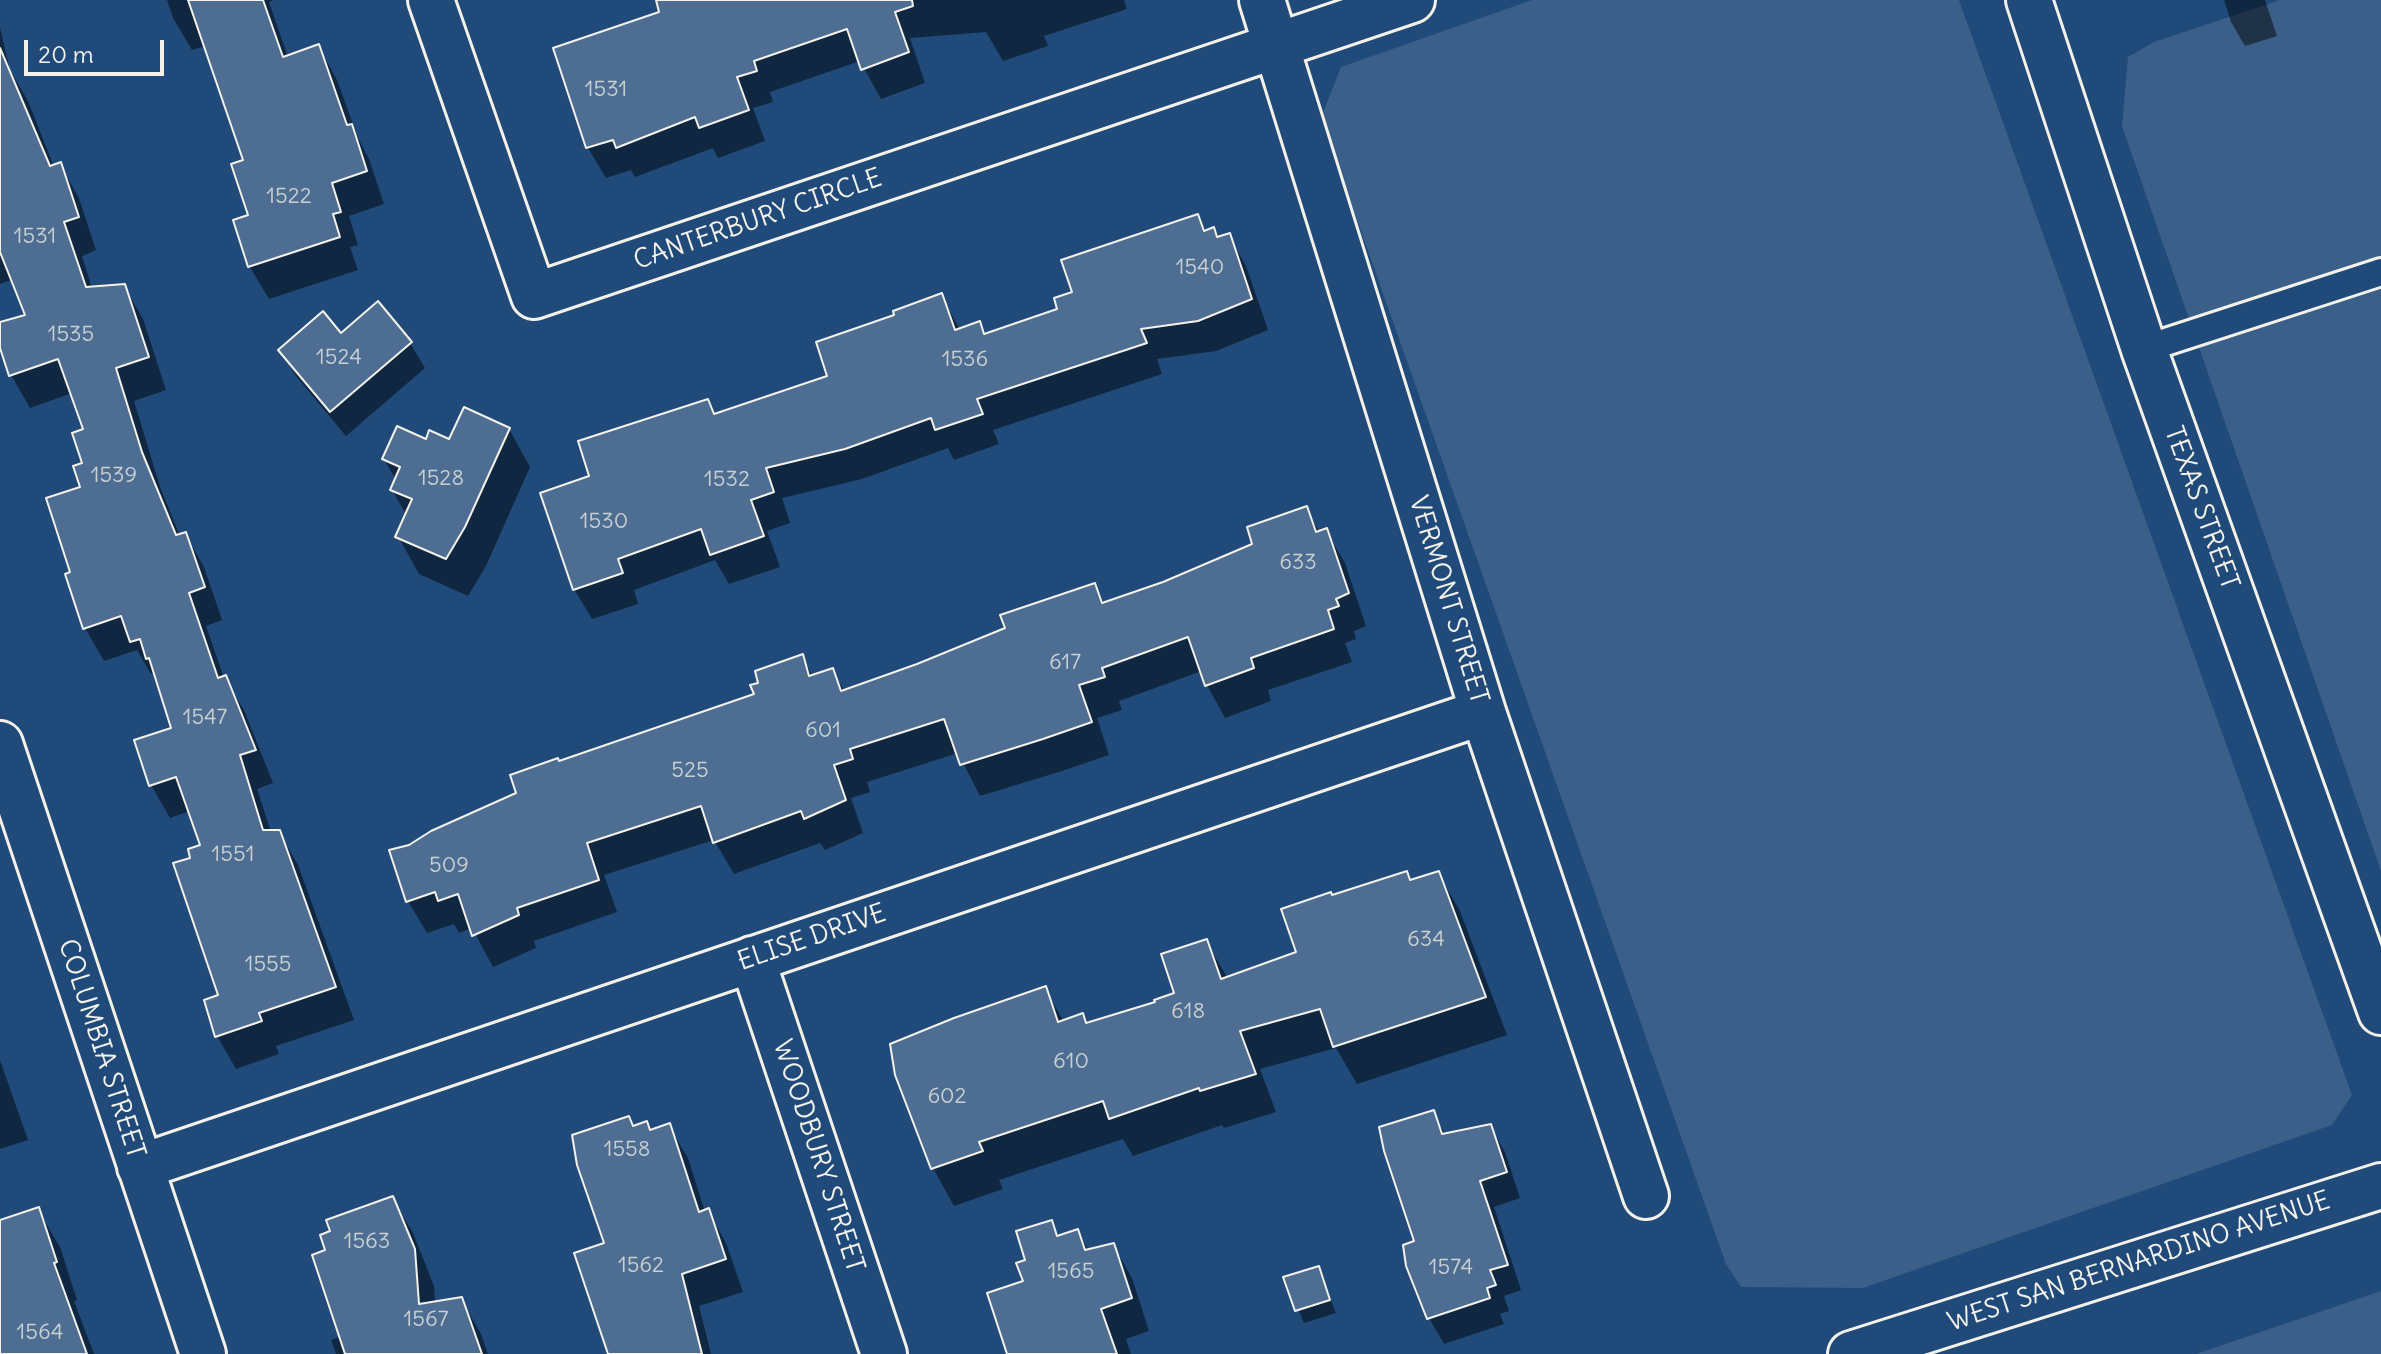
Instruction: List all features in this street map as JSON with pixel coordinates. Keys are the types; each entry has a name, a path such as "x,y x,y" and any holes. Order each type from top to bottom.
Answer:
{"street":[{"name":"CANTERBURY CIRCLE","path":"431,0 534,296 1278,46"},
{"name":"VERMONT STREET","path":"1262,0 1483,712 1646,1196"},
{"path":"1278,46 1412,0"},
{"name":"TEXAS STREET","path":"2029,0 2144,349 2381,1012"},
{"name":"ELISE DRIVE","path":"140,1167 1483,712"},
{"name":"COLUMBIA STREET","path":"0,744 203,1354"},
{"name":"WOODBURY STREET","path":"752,959 884,1354"},
{"name":"WEST SAN BERNARDINO AVENUE","path":"1851,1354 2381,1186"}],"lane":[{"path":"2144,349 2381,272"}],"shaded area":[{"path":"1532,0 1959,0 2352,1095 2332,1125 1863,1288 1741,1287 1726,1264 1321,118 1341,67"},
{"path":"2280,0 2381,0 2381,871 2122,126 2128,57 2154,42"},
{"path":"2381,1291 2381,1354 2196,1354"}],"building":[{"path":"188,0 263,0 283,57 319,44 347,125 352,124 367,171 332,183 341,212 333,214 340,237 248,267 233,220 248,215 231,164 243,160"},
{"path":"656,0 912,0 913,6 895,12 909,52 861,70 847,29 754,61 757,71 737,77 749,110 699,128 695,117 616,148 613,140 586,148 553,48 659,12"},
{"path":"0,48 50,166 61,162 79,217 64,222 86,287 125,284 149,357 116,368 142,452 176,535 186,532 205,587 189,593 218,678 226,675 256,750 240,755 263,830 280,830 336,987 259,1013 262,1021 215,1037 204,1000 218,995 173,863 190,858 188,849 200,845 176,777 149,786 134,740 171,728 149,658 146,659 140,639 130,642 121,616 83,629 65,574 70,572 46,498 80,487 73,466 82,463 72,433 83,429 58,359 9,376 0,348 0,322 25,315 0,252"},
{"path":"1198,214 1204,231 1214,227 1217,237 1230,233 1252,299 1198,321 1141,329 1147,343 977,399 983,414 935,430 931,418 845,449 766,468 774,492 751,500 764,536 710,555 701,529 618,559 623,573 573,590 540,493 589,476 578,441 708,399 714,414 827,376 816,342 894,315 893,311 942,293 955,330 980,321 984,334 1057,309 1054,298 1072,292 1061,260"},
{"path":"378,301 412,342 330,412 278,350 323,311 341,333"},
{"path":"464,407 510,428 465,527 446,559 395,537 412,499 390,490 400,467 382,459 397,426 426,439 429,430 449,439"},
{"path":"1307,506 1316,532 1327,528 1349,593 1336,599 1339,606 1328,610 1334,629 1251,658 1254,668 1205,686 1188,637 1102,668 1105,677 1079,685 1092,722 1043,739 960,765 944,719 850,749 853,759 834,765 846,800 804,819 801,811 713,843 701,806 587,843 599,880 517,908 519,915 472,936 458,894 438,901 435,892 406,902 389,850 409,845 431,831 516,793 510,775 754,694 750,685 758,683 755,671 803,654 809,676 833,668 841,691 1005,628 1000,615 1095,583 1102,603 1163,582 1252,544 1247,527"},
{"path":"1407,871 1410,880 1439,871 1486,997 1333,1047 1320,1009 1240,1031 1256,1074 1200,1091 1199,1088 1109,1119 1103,1101 979,1142 983,1151 931,1169 895,1075 890,1044 1046,986 1058,1022 1083,1013 1086,1023 1155,1002 1174,993 1161,954 1207,939 1221,979 1296,952 1281,909"},
{"path":"1434,1110 1442,1134 1491,1124 1507,1172 1480,1181 1508,1265 1490,1270 1496,1285 1487,1288 1490,1298 1427,1319 1406,1266 1403,1245 1414,1241 1379,1127"},
{"path":"629,1116 633,1126 647,1121 650,1130 670,1123 699,1212 709,1208 726,1259 682,1274 702,1354 608,1354 574,1253 604,1243 577,1165 572,1135"},
{"path":"393,1196 415,1249 419,1304 462,1297 482,1354 345,1354 312,1255 325,1250 320,1235 330,1231 326,1220"},
{"path":"39,1207 57,1262 54,1263 87,1354 0,1354 0,1220"},
{"path":"1052,1220 1057,1236 1078,1229 1085,1250 1114,1243 1132,1298 1101,1309 1117,1354 1007,1354 987,1293 1023,1281 1016,1263 1025,1260 1016,1231"},
{"path":"1319,1266 1330,1300 1295,1311 1283,1277"}]}
